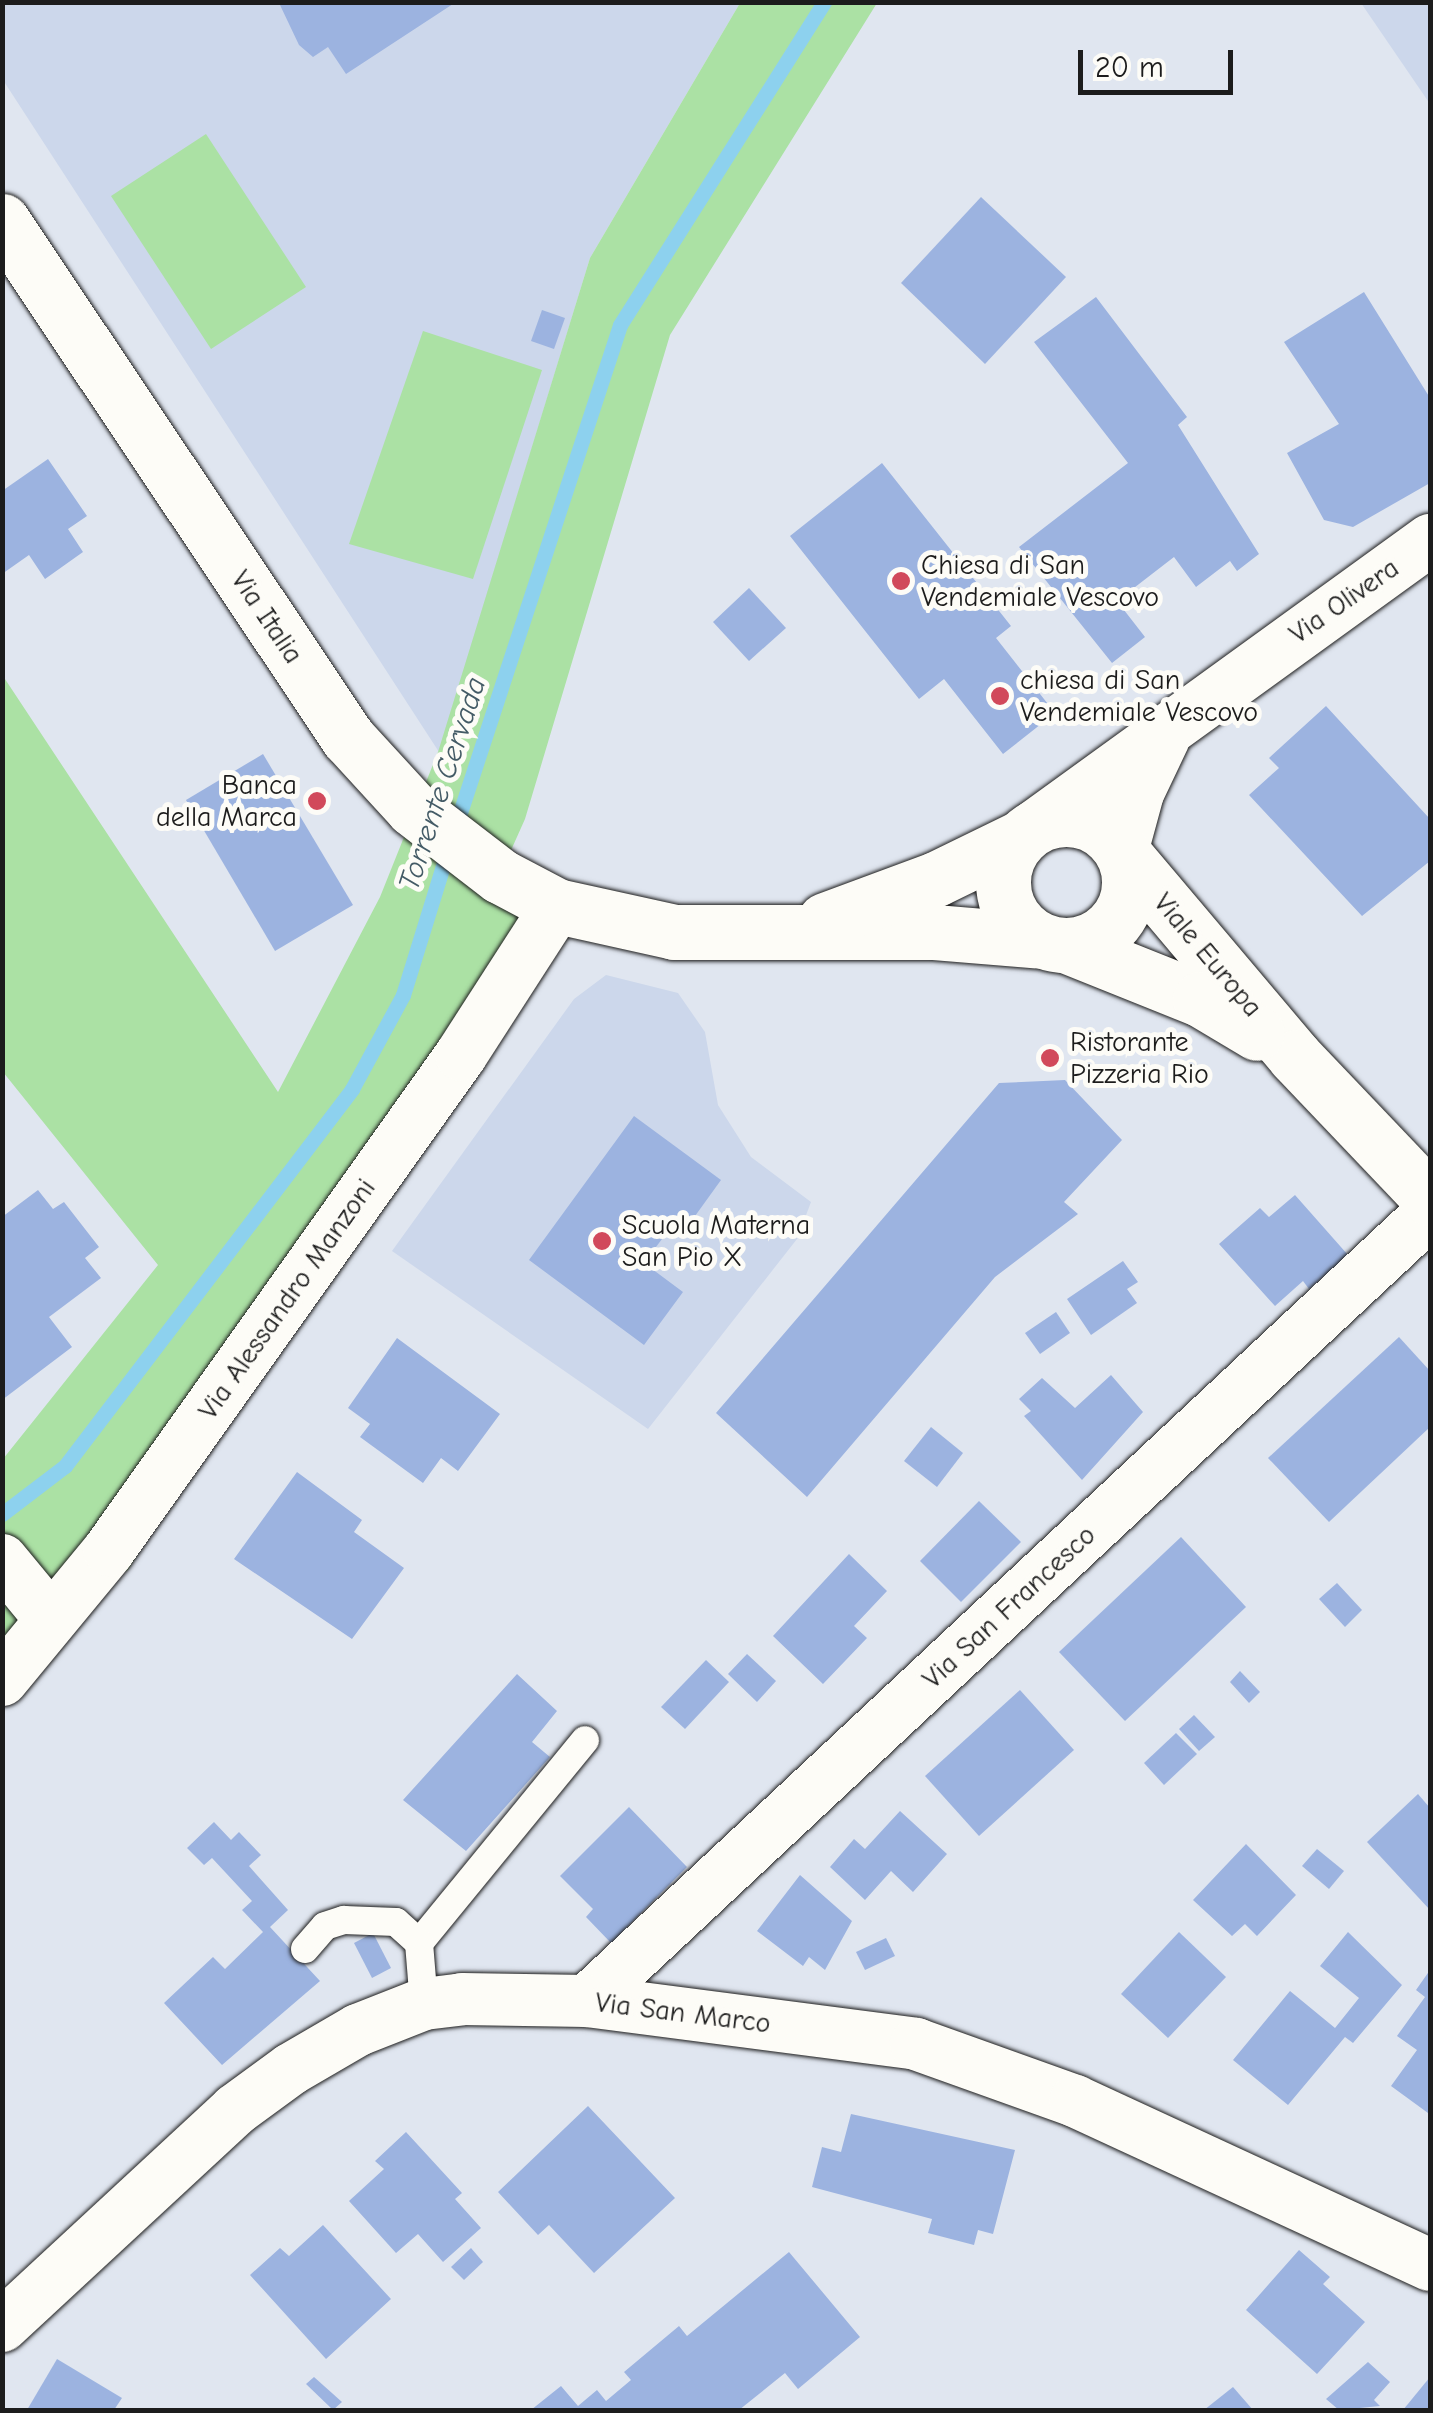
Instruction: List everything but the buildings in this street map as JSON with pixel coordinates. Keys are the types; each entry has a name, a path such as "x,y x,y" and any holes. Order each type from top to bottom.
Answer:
{"street":[{"name":"Via Italia","path":"2,221 348,738 413,809 500,876 557,906 614,923"},
{"name":"Via Olivera","path":"1028,832 1164,737 1430,540"},
{"name":"Via Olivera","path":"1122,852 1138,793 1164,737"},
{"path":"1074,819 1109,836 1122,852 1128,873 1119,914 1105,931 1054,943 1026,930 1004,896 1009,855 1028,832 1074,819"},
{"name":"Viale Europa","path":"788,934 936,879 1028,832"},
{"name":"Viale Europa","path":"1122,852 1295,1056 1430,1199"},
{"name":"Via Alessandro Manzoni","path":"2,1680 120,1535 461,1055 557,906"},
{"name":"Viale Europa","path":"614,923 674,932 934,932 1054,943 1200,999 1295,1056"},
{"name":"Via San Francesco","path":"587,2001 1430,1213"},
{"path":"6,1564 49,1618"},
{"name":"Via San Marco","path":"2,2326 235,2110 358,2030 424,2004 587,2001 854,2033 964,2058 1075,2100 1430,2265"}],"lane":[{"path":"418,1943 585,1740"},
{"path":"306,1948 325,1926 373,1918 396,1922 418,1943 424,2004"}],"shaded area":[{"path":"2,3 740,3 590,258 439,752 3,80"},
{"path":"1361,3 1430,3 1430,104"},
{"path":"606,975 678,993 705,1032 718,1105 751,1157 811,1202 797,1239 648,1429 392,1251 574,999"}],"green space":[{"path":"740,3 877,3 670,335 525,819 500,875 557,906 345,1218 128,1570 49,1618 3,1680 3,1459 158,1265 3,1072 3,676 278,1092 380,897 438,752 590,258"},
{"path":"206,134 306,287 211,349 111,196"},
{"path":"423,331 542,370 473,579 349,544"}],"waterway":[{"name":"Torrente Cervada","path":"455,828 620,325 824,2"},
{"name":"Torrente Cervada","path":"2,1514 65,1466 352,1089 403,995 448,850"}],"place":[{"name":"Chiesa di San Vendemiale Vescovo","path":"901,581"},
{"name":"chiesa di San Vendemiale Vescovo","path":"1000,696"},
{"name":"Banca della Marca","path":"317,801"},
{"name":"Ristorante Pizzeria Rio","path":"1050,1058"},
{"name":"Scuola Materna San Pio X","path":"602,1241"}]}
